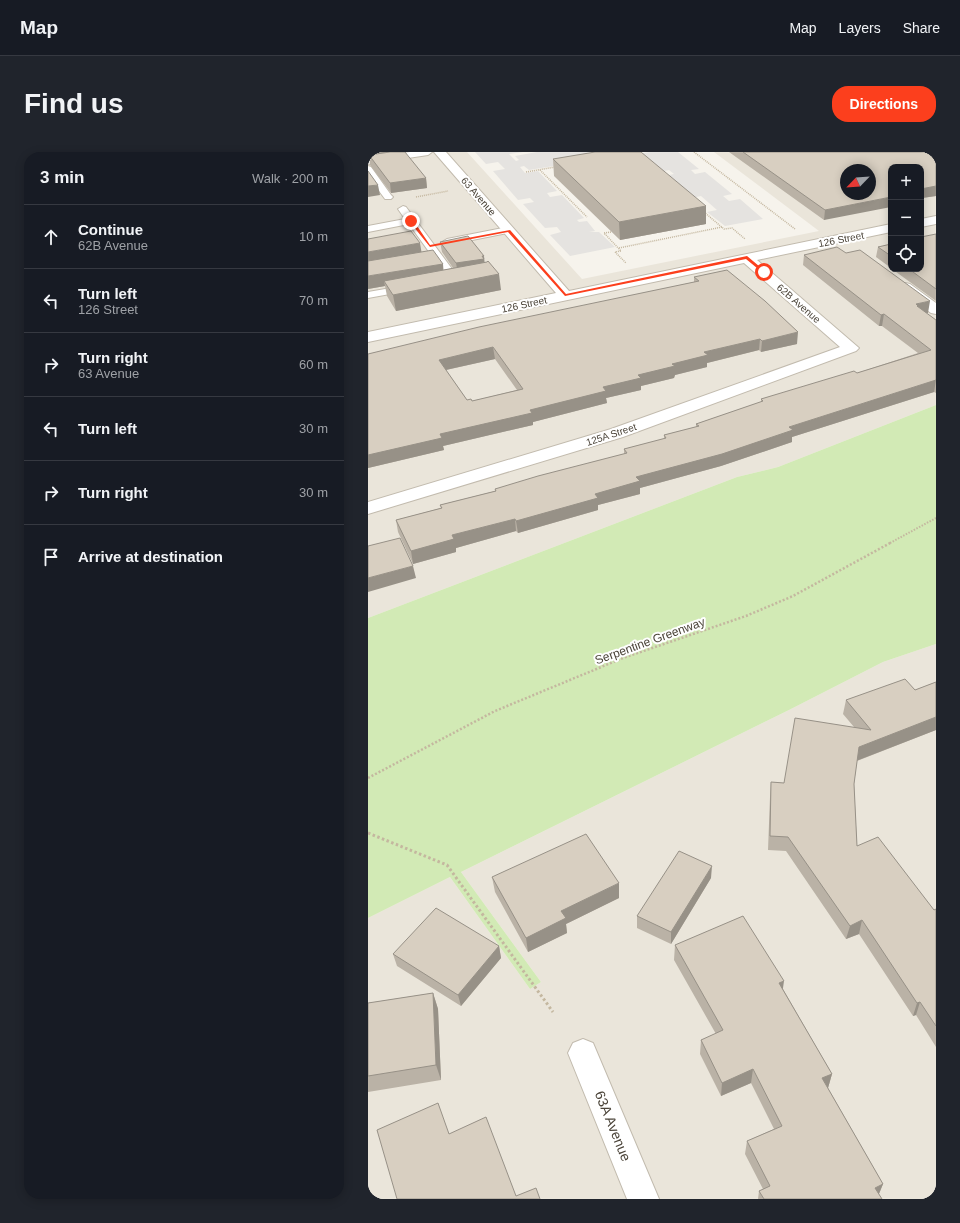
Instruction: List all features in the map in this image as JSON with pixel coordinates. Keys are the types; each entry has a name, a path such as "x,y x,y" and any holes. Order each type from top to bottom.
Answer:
{"street":[{"name":"63 Avenue","path":"440,152 565,295"},
{"path":"924,222 936,220"},
{"name":"126 Street","path":"368,336 888,229"},
{"path":"840,239 857,251"},
{"name":"62B Avenue","path":"747,258 851,348"},
{"path":"894,278 936,310"},
{"name":"125A Street","path":"368,508 617,433 851,348"},
{"name":"63A Avenue","path":"583,1053 643,1199"}],"lane":[{"path":"368,161 428,152"},
{"path":"368,169 388,197"},
{"path":"403,209 438,257 458,279 439,282"},
{"path":"368,229 411,221"},
{"path":"430,246 508,230"},
{"path":"422,260 438,257"},
{"path":"371,295 416,287"}],"path":[{"path":"694,152 797,230"},
{"path":"526,172 561,166"},
{"path":"540,169 587,217"},
{"path":"699,208 724,229 732,228 747,241"},
{"path":"619,248 722,227"},
{"path":"611,232 604,234 619,248"},
{"path":"619,248 621,250 615,252 642,279"},
{"name":"Serpentine Greenway","path":"368,778 495,711 623,658 746,616 793,596 936,518"},
{"path":"368,833 447,865 553,1012"}],"shaded area":[{"path":"368,152 467,152 582,279 819,231 714,152 936,152 936,405 778,467 737,477 368,618"},
{"path":"475,152 523,152 509,154 516,161 519,160 515,156 537,152 639,152 529,170 524,166 520,167 525,173 538,171 557,191 547,193 550,197 562,195 584,218 577,220 579,222 587,221 595,231 589,232 599,232 615,247 570,256 550,235 561,232 557,227 545,228 523,204 534,202 530,198 518,200 493,171 505,169 498,162 486,164"},
{"path":"649,152 678,152 699,169 691,170 695,174 705,172 732,194 723,196 729,201 740,199 763,219 725,226 707,212 717,210 701,196 691,198 664,176 674,174 669,170 659,172 637,154"},
{"path":"936,644 936,1199 368,1199 368,918 450,877 530,989 541,982 461,872 883,662"}],"green space":[{"path":"936,405 936,644 883,662 461,872 541,982 530,989 450,877 368,918 368,618 737,477 778,467"}],"building":[{"path":"390,152 405,152 426,178 390,183 369,155"},
{"path":"595,152 641,152 706,206 619,222 553,159"},
{"path":"743,152 936,152 936,186 924,188 924,164 888,164 888,198 876,200 876,164 840,164 840,200 876,200 825,210"},
{"path":"368,171 378,185 368,186"},
{"path":"411,231 420,243 368,252 368,239"},
{"path":"936,234 936,289 913,272 924,272 924,236"},
{"path":"468,236 484,256 482,256 484,259 456,263 440,242"},
{"path":"888,245 888,254 878,247"},
{"path":"837,247 846,253 860,250 888,270 888,272 890,272 930,301 916,304 936,320 936,380 789,427 793,430 722,454 636,477 640,481 595,494 598,498 516,521 515,519 452,535 454,539 411,551 396,520 442,508 440,505 496,491 495,489 538,476 627,453 624,449 666,438 664,435 699,426 696,424 763,401 761,399 854,371 857,373 931,350 884,314 881,315 804,255"},
{"path":"433,250 443,264 368,276 368,261"},
{"path":"488,261 499,274 393,295 384,281 487,262"},
{"path":"727,270 765,301 798,332 762,341 760,339 704,352 708,355 672,364 675,366 638,375 641,378 603,387 606,391 530,410 532,413 440,434 442,438 368,455 368,354 479,327 699,281 694,277","holes":["493,347 523,389 472,401 471,399 467,400 439,360"]},
{"path":"400,538 413,566 368,578 368,546"},
{"path":"905,679 915,690 936,682 936,717 859,747 854,784 857,846 878,837 934,910 936,909 936,1026 920,1002 917,1003 862,920 850,926 788,837 770,836 771,782 784,783 795,718 871,730 846,700"},
{"path":"586,834 619,883 561,911 566,918 526,938 492,877"},
{"path":"679,851 712,866 671,932 637,916"},
{"path":"436,908 499,946 458,995 393,954"},
{"path":"743,916 784,981 779,983 832,1074 822,1078 883,1184 875,1188 882,1199 764,1199 759,1191 770,1186 747,1141 782,1126 753,1069 722,1083 701,1040 723,1030 675,945"},
{"path":"433,993 436,1065 368,1076 368,1003"},
{"path":"438,1103 449,1134 486,1117 516,1196 536,1188 540,1199 397,1199 377,1130"}],"route":[{"path":"411,221 430,246 508,230 565,295 747,258 764,272"}]}
